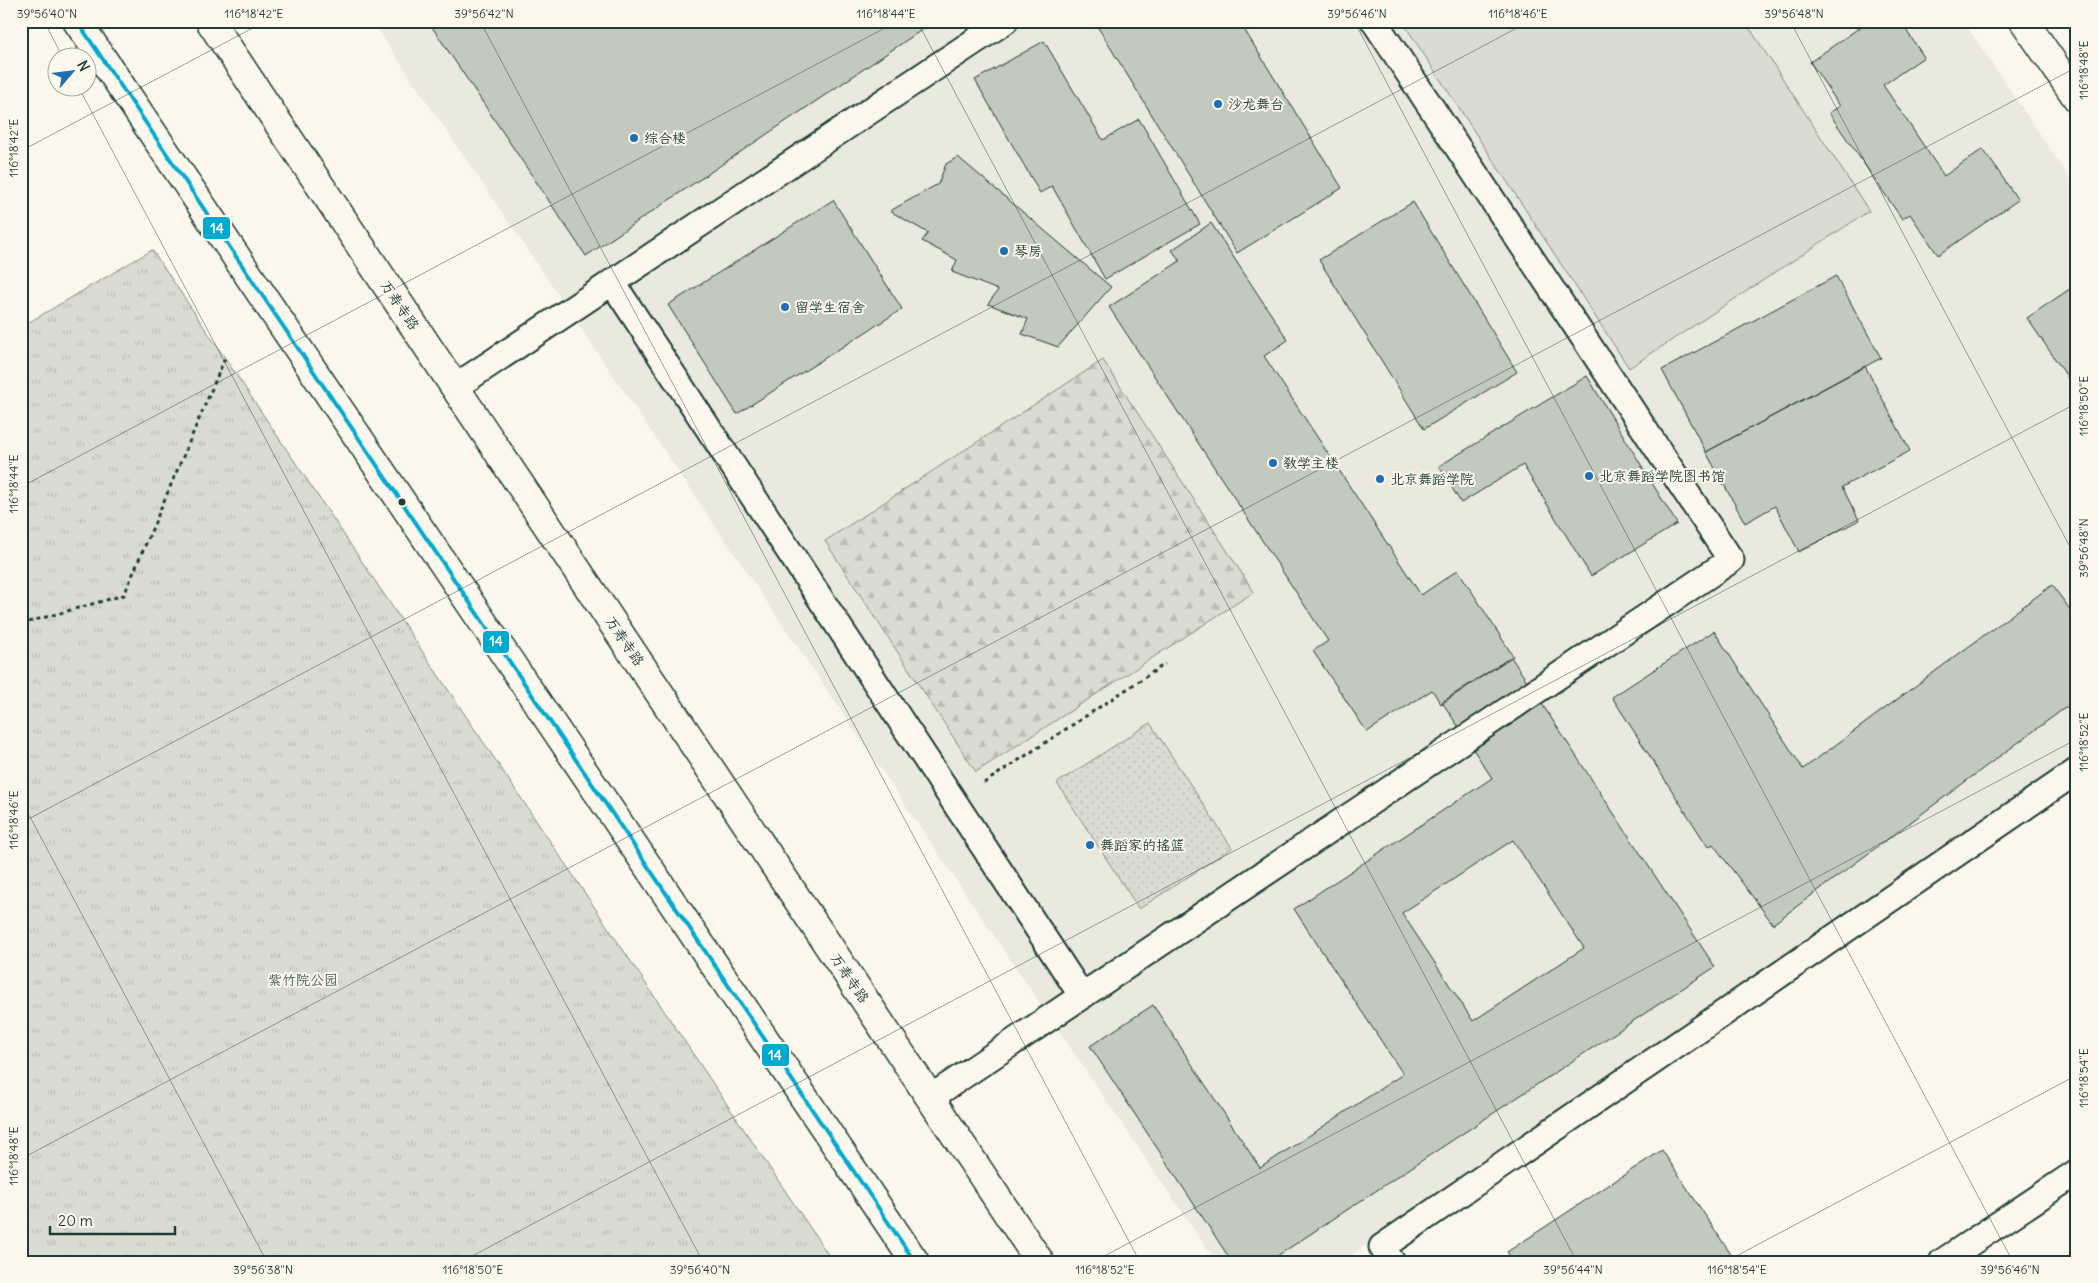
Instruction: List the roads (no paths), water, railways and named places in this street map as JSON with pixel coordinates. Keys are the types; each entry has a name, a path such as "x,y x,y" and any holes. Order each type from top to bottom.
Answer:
{"street":[{"path":"77,21 915,1262"},
{"name":"万寿寺路","path":"210,21 1040,1262"},
{"path":"2024,21 2077,98"}],"lane":[{"path":"455,387 1005,21"},
{"path":"930,1098 1731,560 1374,21"},
{"path":"612,282 1082,996"},
{"path":"1392,1262 1382,1247 2077,771"},
{"path":"1942,1262 2077,1172"}],"place":[{"name":"沙龙舞台","path":"1218,104"},
{"name":"综合楼","path":"634,138"},
{"name":"琴房","path":"1004,251"},
{"name":"留学生宿舍","path":"785,307"},
{"name":"教学主楼","path":"1273,463"},
{"name":"北京舞蹈学院图书馆","path":"1589,476"},
{"name":"北京舞蹈学院","path":"1380,479"},
{"name":"舞蹈家的摇篮","path":"1090,845"}],"park label":[{"name":"紫竹院公园","path":"303,980"}]}
